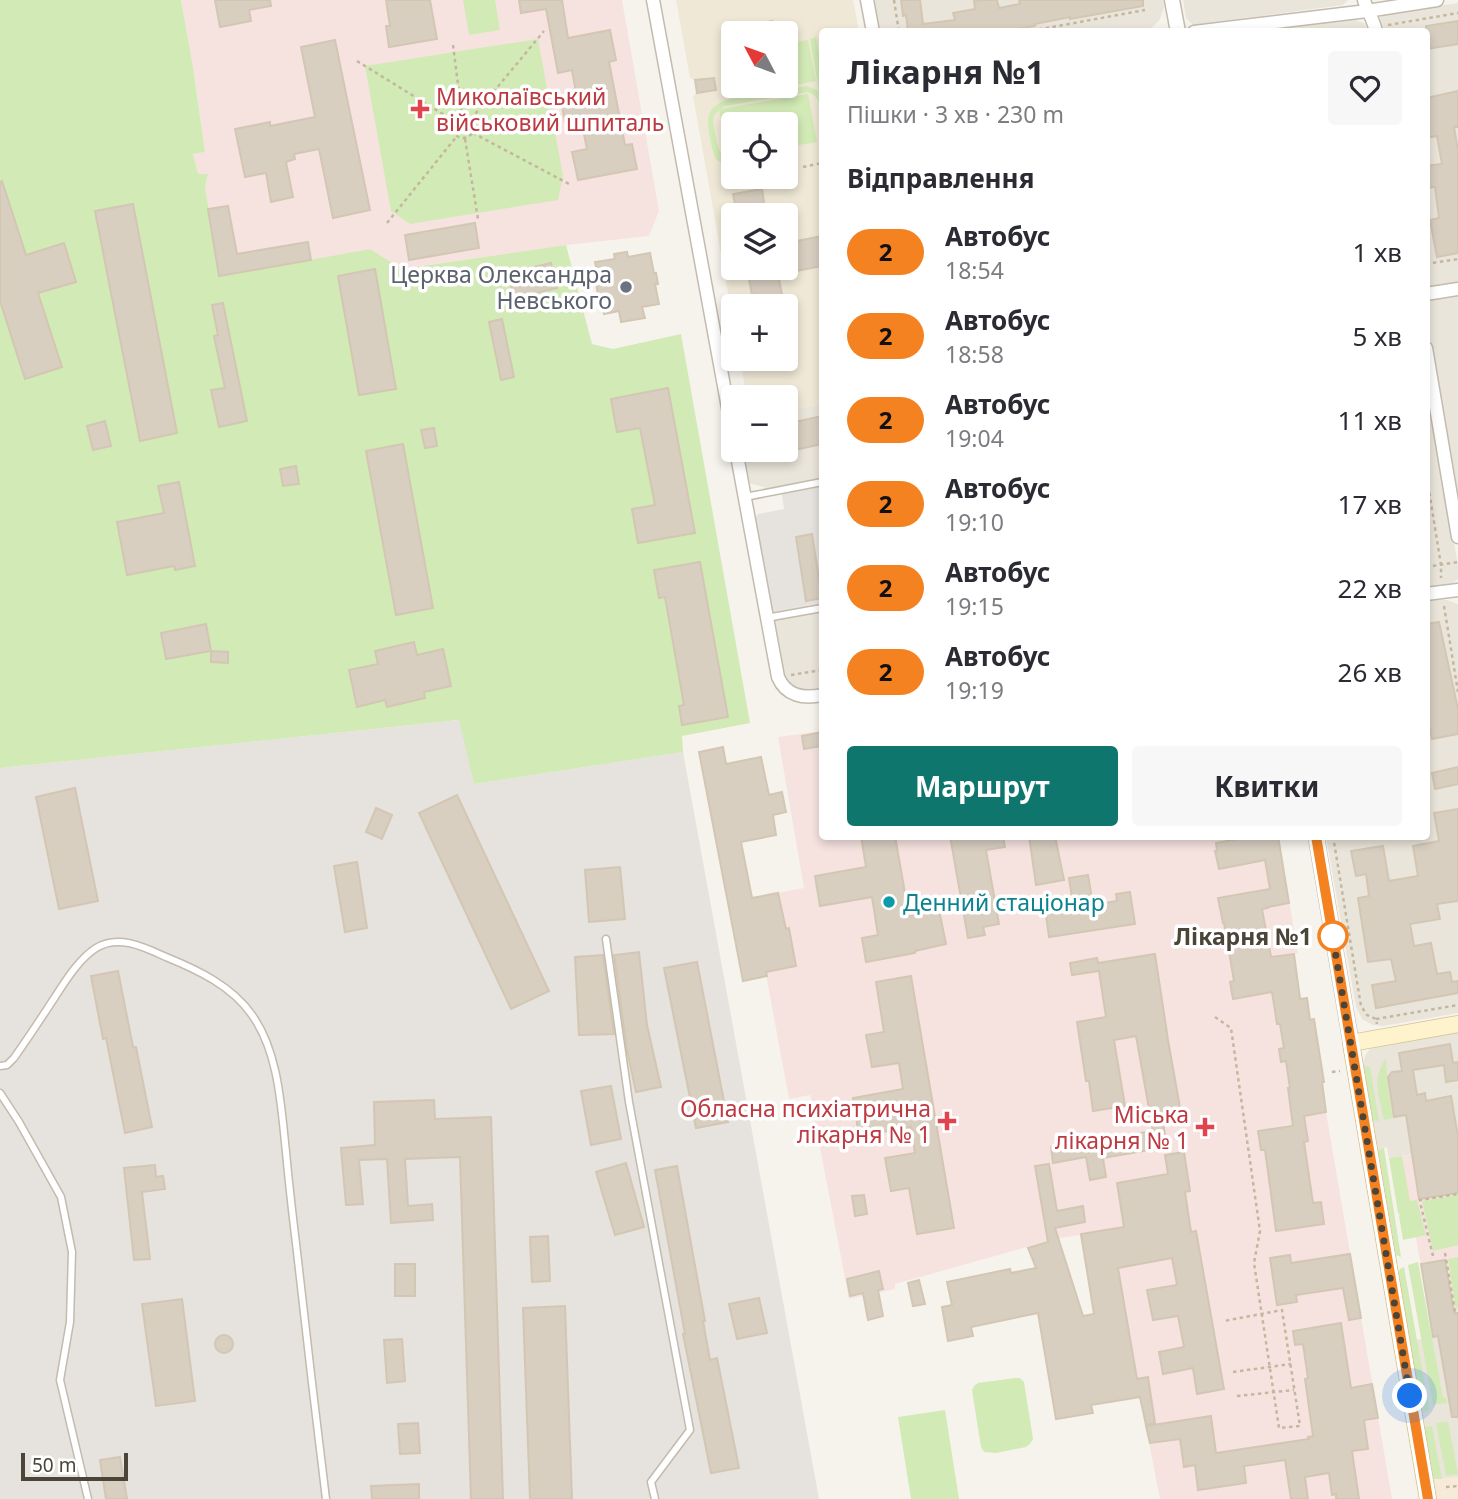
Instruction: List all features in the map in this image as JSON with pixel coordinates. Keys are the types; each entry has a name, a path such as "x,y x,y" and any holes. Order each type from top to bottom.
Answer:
{"main road":[{"path":"1428,1499 1351,1042 1458,1024"}],"street":[{"path":"653,0 724,385"},
{"path":"867,0 872,28"},
{"path":"1172,0 1177,28"},
{"path":"1219,28 1366,5 1437,0"},
{"path":"1366,5 1375,28"},
{"path":"1430,293 1458,289"},
{"path":"1430,372 1458,537"},
{"path":"738,462 778,677 781,684 792,694 807,698 819,696"},
{"path":"1430,594 1458,590"},
{"path":"1317,840 1351,1042"}],"lane":[{"path":"745,497 819,483"},
{"path":"766,618 819,609"},
{"path":"606,939 629,1102 690,1430 651,1482 654,1499"},
{"path":"0,1066 6,1065 14,1058 86,956 110,942 124,941 164,956 216,981 237,997 252,1014 268,1042 274,1062 326,1499"},
{"path":"0,1093 61,1196 72,1252 70,1322 60,1380 88,1499"}],"path":[{"path":"894,0 898,28"},
{"path":"1047,28 1144,10"},
{"path":"1385,28 1458,13"},
{"path":"471,119 544,31"},
{"path":"453,45 462,116"},
{"path":"357,61 454,121"},
{"path":"462,116 474,123 473,133 465,139"},
{"path":"462,116 454,121 452,126 457,136 465,139"},
{"path":"473,133 571,185"},
{"path":"387,223 457,136"},
{"path":"465,139 478,219"},
{"path":"803,167 819,164"},
{"path":"1430,263 1458,259"},
{"path":"1430,566 1458,562"},
{"path":"778,677 819,670"},
{"path":"1334,840 1360,1006 1367,1015 1376,1019 1458,1004"},
{"path":"1215,1017 1231,1028 1260,1231 1254,1263 1262,1314 1270,1367 1273,1393 1279,1428 1300,1426 1282,1310 1262,1314 1224,1321"},
{"path":"1376,1019 1378,1038"},
{"path":"1433,1256 1420,1200 1458,1194"},
{"path":"1445,1254 1455,1312 1458,1312"},
{"path":"1233,1373 1291,1364"},
{"path":"1237,1396 1294,1390"},
{"path":"1446,1487 1458,1486"}],"shaded area":[{"name":"Миколаївський військовий шпиталь","path":"181,0 622,0 659,211 649,236 402,269 370,249 219,276 205,186 208,174 197,175 193,153 205,152"},
{"path":"676,0 853,0 858,28 819,28 819,404 798,408 798,385 745,385 742,371 798,371 798,294 728,294 726,280 798,280 798,203 721,203 721,254 693,96 697,92 695,80 690,78"},
{"path":"873,0 1163,0 1164,8 1159,21 1151,28 878,28"},
{"path":"1183,0 1348,0 1343,5 1193,25 1186,18"},
{"path":"1458,3 1458,283 1430,286 1430,28 1379,28 1378,21 1384,14"},
{"path":"1352,19 1364,23 1367,28 1287,28"},
{"path":"1458,295 1458,510 1430,346 1430,302"},
{"path":"1430,399 1458,566 1458,579 1453,583 1430,586"},
{"path":"819,404 819,479 767,488 749,483 745,462 798,462 798,408"},
{"path":"819,487 819,603 773,611 755,518 758,514 784,509 782,494"},
{"path":"1430,600 1447,600 1458,604 1458,1013 1383,1026 1373,1025 1362,1019 1356,1007 1327,840 1430,840"},
{"path":"819,603 819,690 800,690 788,683 783,674 773,611"},
{"path":"460,720 474,784 683,752 819,1499 0,1499 0,768"},
{"name":"Міська лікарня № 1","path":"819,731 819,840 1279,840 1298,953 1294,954 1300,994 1301,998 1307,998 1310,1019 1314,1019 1326,1112 1392,1499 1160,1499 1140,1397 1109,1402 1080,1235 1059,1238 895,1284 895,1289 849,1299 810,1095 789,1099 752,898 804,888 778,737"},
{"path":"1458,1033 1458,1146 1389,1158 1387,1147 1378,1150 1363,1064 1365,1056 1370,1049 1380,1046"},
{"path":"1458,1146 1458,1333 1433,1337 1402,1156"},
{"path":"1458,1333 1458,1477 1437,1480 1434,1479 1410,1341"},
{"path":"1458,1477 1458,1499 1437,1499 1434,1479"}],"green space":[{"path":"0,0 181,0 205,152 193,154 198,174 208,174 205,186 219,276 370,249 402,269 566,245 592,344 613,349 681,334 750,723 682,736 683,752 474,784 459,720 0,768"},
{"path":"463,0 495,0 500,30 469,35"},
{"path":"816,37 819,54 819,91 810,39"},
{"path":"538,39 563,176 558,200 410,224 391,211 365,66"},
{"path":"808,40 816,81 798,84 798,42"},
{"path":"807,86 819,91 819,104 812,94 798,94 798,88"},
{"path":"808,94 817,142 798,145 798,112 721,112 721,121 719,110 713,121 721,162 715,157 711,145 708,119 712,110 726,100 772,98 721,109 798,98 798,96"},
{"path":"1386,1058 1393,1118 1384,1120 1377,1081"},
{"path":"1363,1066 1370,1067 1379,1121 1373,1120"},
{"path":"1384,1148 1401,1257 1396,1255 1378,1150"},
{"path":"1402,1156 1410,1201 1417,1200 1426,1235 1403,1240 1389,1158"},
{"path":"1458,1195 1458,1245 1433,1251 1422,1201"},
{"path":"1458,1257 1458,1307 1456,1311 1448,1259"},
{"path":"1418,1262 1443,1398 1446,1398 1447,1403 1433,1405 1408,1265"},
{"path":"1404,1267 1429,1408 1428,1411 1422,1412 1398,1274"},
{"path":"1015,1378 1024,1382 1033,1439 1026,1447 996,1453 984,1452 972,1390 978,1383"},
{"path":"945,1410 959,1499 911,1499 898,1417"},
{"path":"1448,1422 1458,1474 1446,1476 1436,1423"},
{"path":"1432,1426 1442,1479 1434,1479 1424,1427"}],"building":[{"path":"215,0 270,0 271,6 249,10 251,21 220,27"},
{"path":"386,0 430,0 437,39 389,47 386,26 390,26"},
{"path":"519,0 562,0 568,38 610,30 616,60 609,62 625,145 632,144 637,169 578,180 572,152 587,149 581,119 565,122 561,101 577,98 572,70 558,73 546,9 521,13"},
{"path":"901,0 920,0 923,24 955,20 953,13 975,9 974,1 981,0 997,0 999,8 1020,4 1019,0 1143,0 1143,6 1070,17 1024,28 908,28 906,15 903,16"},
{"path":"1458,21 1458,44 1430,48 1430,28 1426,26"},
{"path":"335,40 370,210 333,218 319,149 294,154 295,159 286,162 293,197 271,202 266,173 245,177 235,129 270,122 270,126 315,117 301,47"},
{"path":"714,78 716,90 697,93 695,80"},
{"path":"1458,91 1458,127 1454,127 1458,150 1458,253 1437,257 1430,220 1439,218 1435,187 1430,188 1430,166 1442,164 1437,136 1430,137 1430,97"},
{"path":"2,181 26,255 64,243 76,282 38,293 62,367 25,379 0,301"},
{"path":"762,189 764,203 735,203 733,194"},
{"path":"133,204 177,433 140,441 95,211"},
{"path":"228,206 237,254 308,242 311,260 219,276 208,209"},
{"path":"475,223 479,248 409,260 405,235"},
{"path":"819,237 819,267 798,271 798,241"},
{"name":"Церква Олександра Невського","path":"627,252 628,257 650,253 658,284 655,284 659,304 642,307 645,318 621,322 619,311 604,314 596,284 595,276 598,276 595,262 615,259 614,254"},
{"path":"551,263 557,288 514,298 508,273"},
{"path":"375,269 396,389 359,395 338,276"},
{"path":"749,280 779,280 782,294 752,294"},
{"path":"223,303 247,421 219,427 211,390 225,388 214,336 218,335 212,305"},
{"path":"502,319 514,377 501,380 489,322"},
{"path":"668,388 695,533 638,543 632,509 655,505 640,428 617,432 611,399"},
{"path":"819,417 819,445 798,449 798,421"},
{"path":"105,421 111,446 93,450 87,426"},
{"path":"434,428 437,446 425,448 421,430"},
{"path":"403,444 433,608 396,615 366,451"},
{"path":"296,466 299,484 283,486 280,469"},
{"path":"179,482 195,566 175,570 174,566 127,575 117,522 164,513 158,486"},
{"path":"812,534 819,579 819,599 806,601 796,537"},
{"path":"700,562 728,717 682,725 679,706 684,705 665,597 659,598 654,570"},
{"path":"1439,622 1458,709 1458,734 1432,739 1430,729 1430,623"},
{"path":"206,624 211,651 166,659 161,633"},
{"path":"414,642 417,655 443,649 451,686 424,692 425,698 387,707 385,700 357,707 349,670 378,664 375,651"},
{"path":"211,651 228,652 228,663 211,662"},
{"path":"819,733 819,746 804,749 802,736"},
{"path":"723,747 726,764 761,757 769,795 782,792 786,812 773,815 776,835 741,842 752,898 778,893 786,929 789,928 796,966 766,972 767,976 743,981 699,752"},
{"path":"1458,767 1458,784 1435,789 1432,773"},
{"path":"75,788 98,901 59,909 36,797"},
{"path":"457,795 549,991 511,1009 419,813"},
{"path":"376,808 392,815 382,839 366,832"},
{"path":"1458,809 1458,901 1437,904 1440,919 1410,924 1414,946 1431,943 1437,974 1450,972 1452,982 1458,981 1458,993 1376,1008 1372,985 1396,981 1391,959 1368,962 1358,898 1369,896 1366,874 1356,876 1351,851 1383,846 1389,881 1418,876 1413,846 1439,841 1434,813"},
{"name":"Денний стаціонар","path":"862,840 896,840 909,916 939,910 946,944 866,962 862,938 878,935 872,897 820,906 815,876 866,867"},
{"path":"951,840 1004,840 1005,847 986,850 999,924 983,927 985,935 968,938"},
{"path":"1030,840 1056,840 1064,880 1036,885"},
{"path":"1232,840 1279,840 1289,903 1262,909 1271,957 1294,954 1300,999 1307,998 1310,1020 1314,1019 1326,1112 1304,1116 1308,1141 1304,1142 1313,1203 1321,1202 1324,1224 1276,1231 1265,1150 1261,1150 1258,1131 1293,1126 1286,1061 1281,1062 1279,1049 1284,1048 1280,1024 1277,1024 1272,992 1233,999 1230,982 1234,981 1218,898 1270,889 1265,860 1219,869 1216,843"},
{"path":"357,862 367,928 345,932 334,866"},
{"path":"620,867 625,919 589,922 585,870"},
{"path":"1088,875 1093,905 1117,901 1116,894 1130,892 1135,924 1049,937 1045,908 1073,904 1069,878"},
{"path":"639,952 647,1025 661,1087 636,1092 627,1050 614,955"},
{"path":"1155,954 1182,1119 1163,1122 1167,1147 1103,1158 1106,1177 1090,1180 1086,1157 1053,1163 1051,1147 1153,1131 1136,1036 1114,1040 1125,1106 1093,1111 1077,1022 1106,1017 1099,971 1072,975 1070,963 1097,958 1098,963"},
{"path":"603,955 614,1034 579,1035 575,957"},
{"path":"697,962 728,1122 696,1128 664,968"},
{"path":"118,971 152,1127 125,1133 91,976"},
{"path":"911,976 954,1228 917,1234 909,1188 891,1191 885,1158 915,1153 911,1127 859,1136 853,1098 903,1089 899,1063 872,1067 866,1035 884,1032 876,982"},
{"path":"1450,1044 1453,1063 1458,1062 1458,1080 1446,1082 1444,1065 1413,1070 1417,1095 1425,1093 1426,1101 1451,1096 1458,1131 1458,1193 1419,1199 1406,1115 1394,1117 1388,1077 1392,1072 1402,1071 1399,1053"},
{"path":"611,1086 621,1139 591,1145 581,1091"},
{"path":"434,1100 435,1119 491,1117 503,1499 471,1499 460,1157 405,1159 408,1206 432,1204 433,1220 391,1223 387,1159 359,1160 363,1204 346,1205 341,1148 375,1145 374,1102"},
{"path":"1184,1152 1190,1191 1185,1192 1191,1232 1196,1231 1224,1389 1197,1394 1193,1368 1163,1374 1159,1352 1184,1347 1178,1316 1153,1320 1147,1290 1177,1285 1172,1258 1118,1268 1137,1379 1148,1377 1155,1423 1146,1425 1140,1397 1091,1405 1093,1413 1056,1419 1038,1313 971,1327 973,1336 948,1341 942,1307 952,1305 947,1282 1010,1269 1011,1273 1036,1268 1028,1248 1048,1242 1035,1166 1049,1164 1057,1211 1083,1206 1085,1222 1055,1228 1083,1316 1094,1314 1081,1234 1124,1227 1117,1183 1168,1174 1165,1155"},
{"path":"626,1163 644,1227 615,1235 596,1172"},
{"path":"155,1165 156,1177 163,1176 165,1189 142,1192 150,1259 134,1260 124,1168"},
{"path":"677,1166 710,1360 717,1358 739,1468 711,1473 683,1334 655,1170"},
{"path":"864,1195 867,1214 855,1216 852,1196"},
{"path":"548,1236 550,1281 532,1282 530,1237"},
{"path":"1350,1254 1361,1318 1349,1320 1343,1288 1296,1295 1297,1302 1277,1305 1270,1258 1290,1255 1291,1263"},
{"path":"1445,1260 1454,1313 1458,1313 1458,1417 1452,1417 1438,1336 1433,1337 1421,1264"},
{"path":"395,1264 415,1264 415,1296 395,1296"},
{"path":"879,1271 883,1289 878,1290 883,1316 868,1320 863,1293 850,1296 847,1279"},
{"path":"919,1280 925,1304 913,1306 908,1283"},
{"path":"759,1298 767,1333 737,1339 729,1304"},
{"path":"182,1299 195,1401 156,1406 142,1304"},
{"path":"565,1306 572,1499 530,1499 523,1308"},
{"path":"1341,1323 1351,1388 1372,1384 1378,1418 1364,1420 1368,1449 1352,1451 1359,1499 1336,1499 1336,1494 1332,1495 1329,1473 1305,1477 1308,1499 1291,1499 1285,1460 1244,1466 1246,1483 1198,1490 1195,1465 1184,1467 1180,1439 1150,1443 1146,1426 1211,1416 1216,1453 1309,1439 1308,1437 1313,1436 1303,1344 1295,1345 1293,1331"},
{"path":"224,1335 230,1338 233,1344 230,1350 224,1353 218,1350 215,1344 218,1338"},
{"path":"402,1339 405,1381 387,1383 384,1340"},
{"path":"418,1423 420,1453 400,1454 398,1424"},
{"path":"120,1457 127,1499 106,1499 100,1460"},
{"path":"419,1484 419,1499 372,1499 371,1486"}],"bus line":[{"name":"2","path":"1317,840 1428,1499"}],"place":[{"name":"Миколаївський військовий шпиталь","path":"420,109"},
{"name":"Церква Олександра Невського","path":"626,287"},
{"name":"Денний стаціонар","path":"889,902"},
{"name":"Лікарня №1","path":"1333,936"},
{"name":"Обласна психіатрична лікарня № 1","path":"947,1121"},
{"name":"Міська лікарня № 1","path":"1205,1127"}],"route":[{"path":"1333,936 1331,927 1410,1396"}]}
